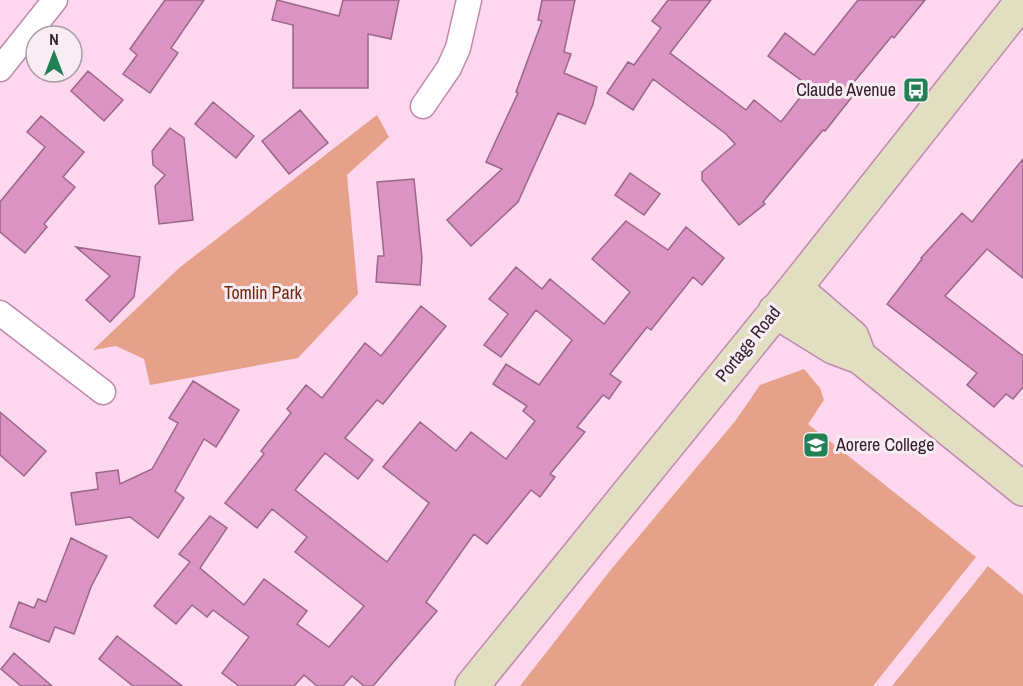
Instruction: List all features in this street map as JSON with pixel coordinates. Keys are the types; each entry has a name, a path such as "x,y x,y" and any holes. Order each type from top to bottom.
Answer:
{"main road":[{"name":"Portage Road","path":"472,686 1023,0"},
{"path":"785,299 833,347 860,357 1023,489"}],"street":[{"path":"0,69 55,0"},
{"path":"423,106 454,58 469,0"},
{"path":"0,313 103,392"}],"green space":[{"name":"Tomlin Park","path":"377,115 389,137 347,175 358,294 298,358 150,385 144,359 116,346 93,350 179,268"},
{"name":"Aorere College","path":"804,369 820,388 824,400 808,424 976,557 873,686 520,686 609,572 736,420 760,385"},
{"path":"988,566 1023,595 1023,686 892,686"}],"building":[{"path":"165,0 204,0 171,48 178,53 150,93 123,74 137,55 130,49"},
{"path":"277,0 339,16 343,0 399,0 391,39 368,34 368,88 293,88 293,25 272,20"},
{"path":"542,0 575,0 564,52 571,54 564,73 597,87 593,104 585,124 558,113 518,202 471,246 447,220 502,169 486,162 518,93 516,92 542,21 538,20"},
{"path":"668,0 711,0 670,53 746,110 754,100 781,122 809,86 768,56 785,33 814,55 858,0 925,0 849,88 855,93 763,202 765,204 739,225 702,180 702,172 735,144 726,134 653,79 633,110 607,93 628,62 634,65 661,28 652,21"},
{"path":"88,71 123,100 104,121 71,91 77,84 84,84 84,76"},
{"path":"213,102 254,136 236,158 195,124"},
{"path":"300,110 328,143 289,174 262,141"},
{"path":"41,116 84,152 63,177 75,187 44,224 47,227 25,253 0,232 0,202 45,147 27,132"},
{"path":"170,128 184,138 193,220 159,224 155,186 165,175 153,165 152,151"},
{"path":"1023,159 1023,278 987,249 945,296 1023,356 1023,387 1013,399 1006,394 994,407 967,385 977,373 887,304 921,258 962,213 972,222"},
{"path":"630,173 660,194 644,215 615,195"},
{"path":"414,179 422,258 420,285 376,282 378,256 384,256 377,182"},
{"path":"626,221 668,250 686,227 724,258 702,285 693,277 651,330 647,327 610,374 621,382 609,399 603,395 577,427 585,432 550,474 555,477 540,497 531,490 487,544 474,534 426,602 437,611 373,686 364,686 352,676 343,686 317,686 304,675 294,686 239,686 222,673 249,637 213,610 207,617 192,605 176,624 154,606 190,562 179,554 210,516 227,528 200,568 244,605 264,579 307,611 297,624 329,647 364,606 295,552 307,537 272,509 257,528 225,503 264,454 261,451 291,413 287,409 306,385 322,398 365,343 381,356 421,306 446,326 383,404 377,400 345,438 373,460 358,479 325,453 295,490 387,562 429,503 383,467 420,422 456,451 471,432 506,459 535,421 523,411 527,406 493,384 506,364 539,385 572,340 536,310 501,357 484,345 508,314 489,299 516,267 542,289 550,279 604,324 630,292 592,259"},
{"path":"76,247 140,257 134,297 110,322 86,300 110,276"},
{"path":"193,381 239,410 216,447 204,439 175,491 184,498 158,538 130,517 76,525 71,493 98,489 96,473 118,470 120,484 152,469 178,423 169,418"},
{"path":"0,412 46,451 24,476 0,455"},
{"path":"71,538 107,556 91,587 74,634 55,627 49,642 10,627 19,602 34,608 38,599 46,602"},
{"path":"117,636 182,686 133,686 99,659"},
{"path":"14,653 52,686 21,686 1,669"}],"place":[{"name":"Claude Avenue","path":"916,90"},
{"name":"Aorere College","path":"816,445"}]}
